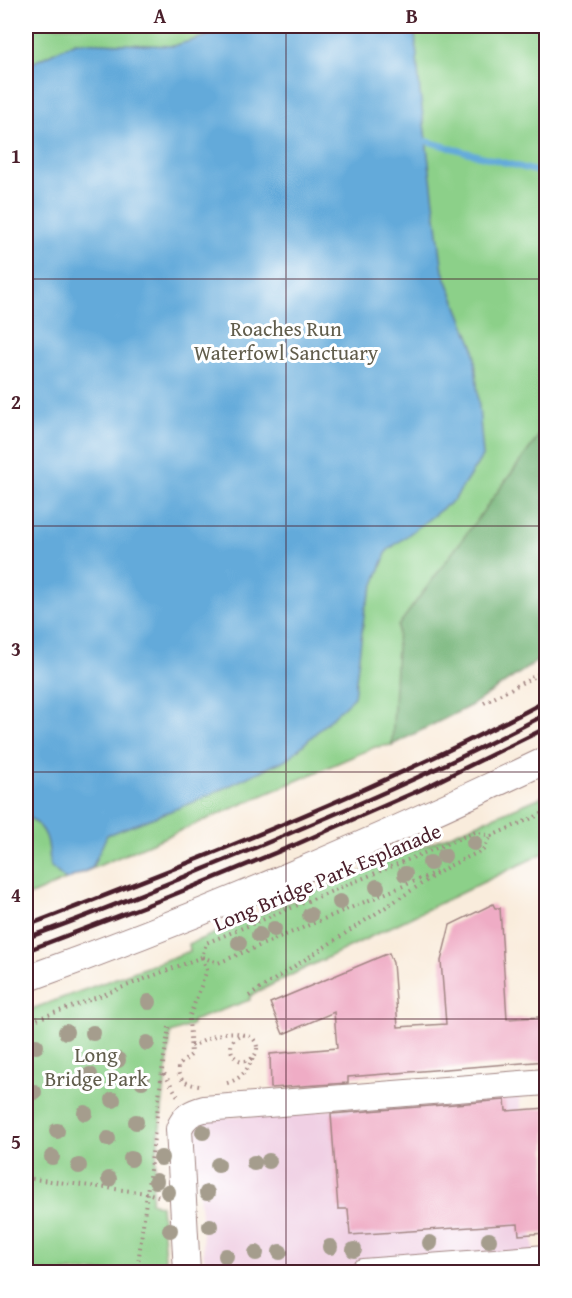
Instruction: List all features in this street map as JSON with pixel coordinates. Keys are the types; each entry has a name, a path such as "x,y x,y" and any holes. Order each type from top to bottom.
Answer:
{"street":[{"path":"26,980 124,944 305,870 470,797 546,760"},
{"path":"187,1272 179,1135 185,1110 546,1082"},
{"path":"363,1272 546,1258"}],"path":[{"path":"484,703 546,670"},
{"name":"Long Bridge Park Esplanade","path":"26,1023 202,957 206,943 475,832 491,836 546,812"},
{"path":"202,957 218,963 450,866 483,850 491,836"},
{"path":"249,996 450,866"},
{"path":"202,957 207,970 189,1018 191,1055 178,1066 177,1074 185,1083 203,1087"},
{"path":"137,1272 169,1027"},
{"path":"190,1046 224,1032 235,1031 253,1039 256,1044 256,1053 244,1074 235,1081 219,1086"},
{"path":"245,1035 233,1041 231,1050 240,1060 245,1061 253,1057"},
{"path":"162,1070 185,1110"},
{"path":"26,1178 164,1197"}],"shaded area":[{"path":"519,1095 536,1272 205,1272 194,1120"}],"green space":[{"name":"Roaches Run Waterfowl Sanctuary","path":"26,26 546,26 546,655 471,705 392,739 392,745 375,747 26,897"},
{"path":"546,419 546,655 472,705 392,745 398,626 536,440"},
{"name":"Long Bridge Park","path":"546,795 546,852 279,981 250,996 250,1000 192,1021 192,1025 171,1033 151,1202 161,1206 166,1272 26,1272 26,1011 190,951 189,944"}],"water":[{"name":"Roaches Run Waterfowl Sanctuary","path":"241,26 362,26 415,33 420,93 443,271 474,348 483,455 455,499 387,551 365,608 354,697 289,758 194,802 107,835 92,868 66,880 50,866 48,843 43,831 26,816 26,66 75,42 173,46"}],"building":[{"path":"493,904 495,908 500,908 507,1019 540,1017 546,1034 546,1061 348,1077 348,1083 271,1088 270,1054 337,1048 334,1012 283,1034 270,1003 389,953 393,963 398,1027 446,1024 441,961 450,925"},
{"path":"505,1100 506,1111 546,1108 546,1233 519,1235 518,1224 350,1235 348,1209 338,1209 331,1114"}],"waterway":[{"path":"426,141 546,174"}],"railway":[{"path":"26,926 224,849 355,793 420,764 546,701"},
{"path":"26,938 155,889 352,807 469,753 546,714"},
{"path":"26,951 163,899 297,844 420,790 546,728"}]}
